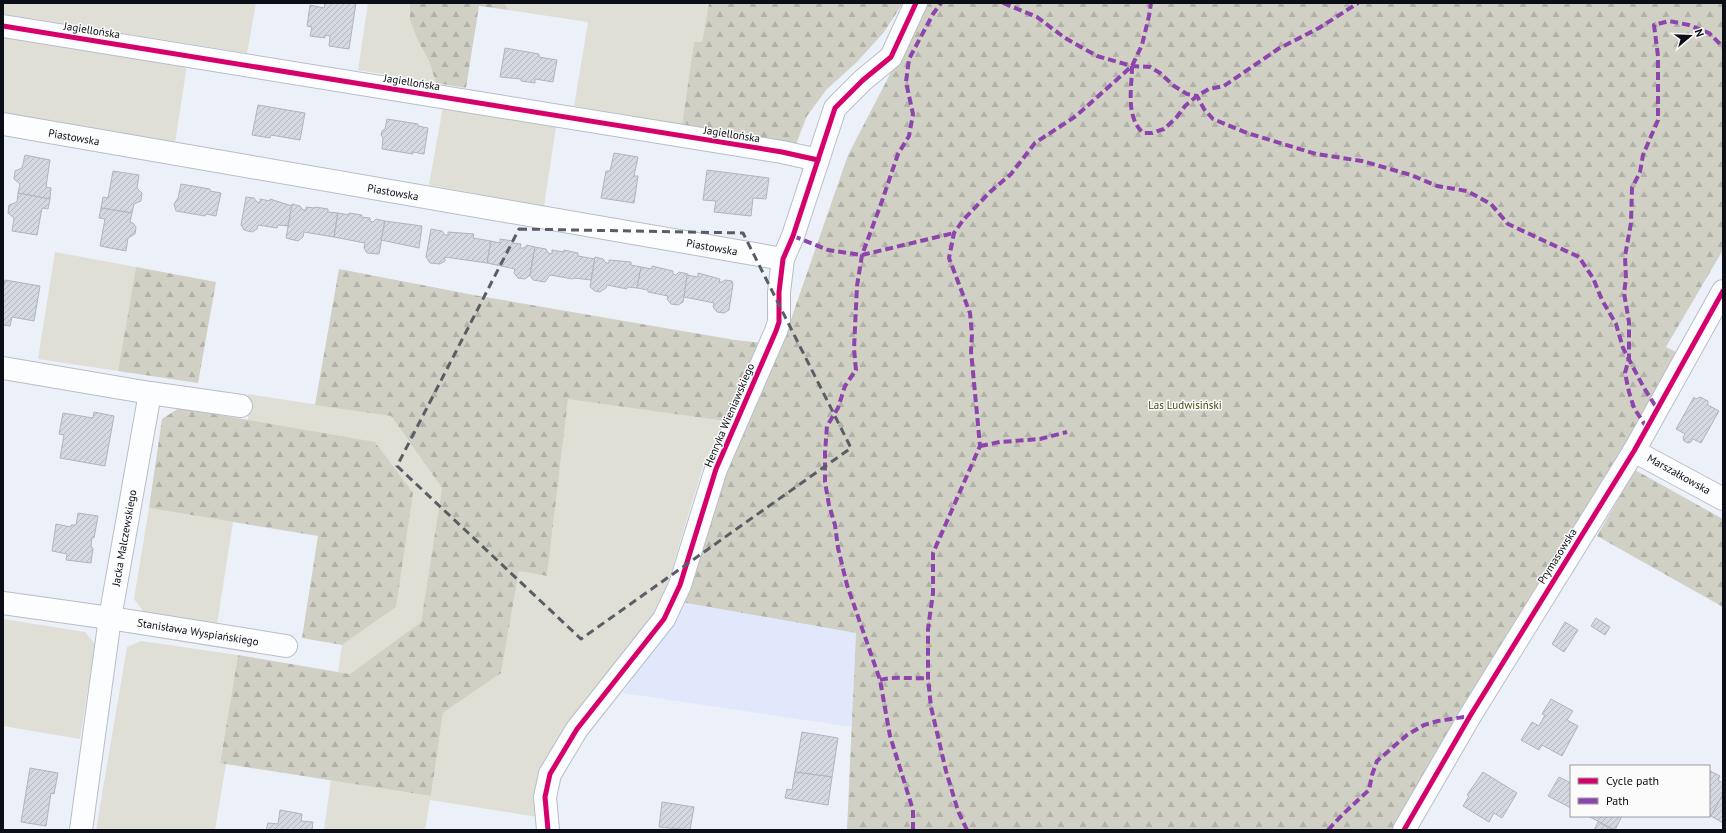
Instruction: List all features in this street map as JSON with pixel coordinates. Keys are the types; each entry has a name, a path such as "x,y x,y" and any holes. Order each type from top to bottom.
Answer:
{"street":[{"name":"Henryka Wieniawskiego","path":"548,830 545,798 550,774 558,758 576,729 664,619 680,585 716,468 778,326 783,259 793,236 835,108 863,80 891,57 916,3"},
{"name":"Jagiellońska","path":"3,26 782,152 818,160"},
{"name":"Piastowska","path":"3,124 783,259"},
{"name":"Prymasowska","path":"1404,830 1470,716 1634,451 1723,291"},
{"path":"3,368 150,393 241,406"},
{"name":"Jacka Malczewskiego","path":"81,830 110,618 150,393"},
{"name":"Marszałkowska","path":"1634,451 1723,499"},
{"name":"Stanisława Wyspiańskiego","path":"3,603 110,618 286,646"}],"highlighted area":[{"path":"519,229 743,233 851,448 581,639 397,466"}],"shaded area":[{"path":"3,3 256,3 247,53 3,14"},
{"path":"368,3 410,3 410,20 417,39 429,61 436,83 358,70"},
{"path":"505,3 709,3 702,42 694,42 682,125 574,106 588,22 508,10"},
{"path":"3,35 187,65 175,143 3,114"},
{"path":"443,107 556,127 544,206 429,185"},
{"path":"55,252 136,267 118,371 38,359"},
{"path":"248,394 391,416 442,488 421,622 350,674 338,672 342,645 396,607 248,420"},
{"path":"568,398 725,421 704,463 662,602 570,725 538,817 430,800 425,830 324,830 331,780 431,796 443,713 501,673 519,571 547,576"},
{"path":"149,508 233,522 217,624 144,612 134,599"},
{"path":"681,602 856,633 852,727 623,693"},
{"path":"3,619 85,632 95,644 80,739 3,726"},
{"path":"141,641 238,655 220,762 226,764 215,830 96,830 127,647"}],"green space":[{"path":"410,3 505,3 508,10 479,6 466,88 436,83 429,61 417,39 410,20"},
{"path":"709,3 903,3 884,32 857,62 827,89 807,116 796,144 682,125 694,42 702,42"},
{"name":"Las Ludwisiński","path":"927,3 1723,3 1723,250 1666,347 1682,355 1396,830 847,830 856,633 681,602 724,466 764,386 781,348 848,155"},
{"path":"136,267 216,282 198,383 118,371"},
{"path":"339,269 479,296 735,340 763,343 725,421 568,399 547,576 519,571 501,673 443,713 431,796 220,763 238,655 350,674 421,622 442,488 391,416 315,405"},
{"path":"179,408 375,442 413,493 396,607 342,645 302,638 318,536 149,508 162,419"},
{"path":"1635,470 1723,519 1723,607 1597,536"}],"building":[{"path":"325,3 356,3 349,49 329,46 330,36 325,35 325,38 310,36 312,27 307,26 310,5 324,8"},
{"path":"505,48 539,54 539,57 557,60 553,82 535,79 535,83 521,81 521,79 500,77"},
{"path":"258,105 305,113 300,140 271,135 270,138 252,135"},
{"path":"387,119 418,124 418,126 428,128 424,154 413,152 413,154 382,149 383,138 381,135 382,131 385,129"},
{"path":"614,153 638,157 634,176 638,176 634,203 601,198 606,171 610,171"},
{"path":"25,155 50,160 46,187 51,188 50,199 18,193 20,184 14,179 15,171 22,168"},
{"path":"707,170 769,178 766,199 753,198 751,216 714,212 716,201 703,200"},
{"path":"113,171 139,175 137,188 142,193 141,201 134,204 132,213 101,208 103,197 108,198"},
{"path":"181,184 210,189 210,191 221,193 216,216 206,214 205,216 176,211 174,204 178,198"},
{"path":"18,193 50,199 48,209 42,208 37,235 12,231 14,218 8,213 9,205 17,202"},
{"path":"246,197 254,198 260,203 260,199 270,201 270,199 292,206 288,226 278,225 277,228 258,225 257,229 252,232 244,230 241,225"},
{"path":"292,204 300,206 303,210 306,210 306,207 315,207 328,209 328,212 338,213 334,237 304,232 303,237 298,241 286,238"},
{"path":"101,208 132,213 130,222 136,227 135,234 128,238 126,251 100,246 105,219 99,218"},
{"path":"338,213 362,215 361,217 370,218 370,221 373,222 376,219 385,221 379,254 367,253 364,248 365,243 334,237"},
{"path":"385,221 422,226 419,248 381,240"},
{"path":"431,229 442,231 445,235 448,235 448,232 474,234 473,238 491,241 487,263 445,257 445,261 440,264 430,263 426,257"},
{"path":"500,239 521,244 520,248 524,248 527,245 535,247 530,275 525,279 518,278 514,273 515,269 487,263 491,241 500,243"},
{"path":"535,247 546,249 548,253 552,254 552,250 564,252 564,250 578,253 578,256 595,259 591,280 550,275 545,282 533,280 530,275"},
{"path":"595,257 603,259 606,263 609,263 609,260 631,262 631,265 641,267 637,288 627,287 627,289 607,285 606,288 600,292 595,291 590,287"},
{"path":"652,266 673,271 673,274 676,275 679,272 688,274 683,302 678,305 671,304 667,299 668,296 637,288 641,267 652,269"},
{"path":"698,273 720,279 719,282 725,280 732,281 733,284 729,310 724,313 717,312 713,307 714,303 684,297 687,275 698,277"},
{"path":"5,280 40,286 34,321 12,317 10,326 3,325 3,289"},
{"path":"1694,397 1696,399 1700,397 1708,401 1708,405 1719,411 1701,443 1693,439 1688,443 1684,441 1683,437 1685,434 1676,429"},
{"path":"94,412 114,416 105,466 60,458 64,435 59,434 63,413 93,418"},
{"path":"78,513 98,516 94,538 92,537 91,547 93,548 91,563 66,560 67,554 52,551 56,524 71,527 71,525 76,525"},
{"path":"1596,618 1610,627 1605,635 1591,626"},
{"path":"1565,622 1578,630 1564,652 1552,644"},
{"path":"1551,699 1573,711 1567,720 1578,726 1562,756 1542,745 1539,750 1521,740 1532,722 1539,726 1545,715 1542,714"},
{"path":"802,732 838,738 832,777 795,772"},
{"path":"30,768 58,773 54,794 51,793 46,826 21,822"},
{"path":"1710,771 1720,776 1718,780 1723,783 1723,794 1711,816"},
{"path":"795,772 832,777 828,805 785,798 787,789 792,790"},
{"path":"1483,772 1517,793 1502,818 1494,813 1489,822 1463,806 1469,796 1467,795"},
{"path":"1559,777 1570,782 1570,807 1548,796"},
{"path":"1723,794 1723,823 1711,816"},
{"path":"662,802 694,807 690,830 659,827"},
{"path":"280,810 302,814 301,821 313,822 312,830 266,830 268,823 278,824"},
{"path":"1590,817 1622,817 1615,830"},
{"path":"1598,822 1613,830 1594,830"}],"marked path":[{"path":"913,830 913,810 890,736 880,680 847,585 838,548 835,525 829,505 825,482 825,453 827,426 838,408 845,386 856,370 854,349 857,286 862,255 898,154 909,136 913,114 906,82 909,59 933,14 941,3"},
{"path":"1003,3 1037,17 1065,38 1097,56 1132,66 1150,67 1160,73 1174,86 1187,94 1197,96 1204,109 1213,119 1247,133 1316,154 1362,161 1411,175 1437,186 1467,191 1491,204 1508,224 1579,257 1593,278 1602,300 1616,324 1623,348 1644,388 1658,410"},
{"path":"967,830 958,811 946,771 931,707 928,678 928,629 933,593 933,553 980,446 971,351 972,335 970,313 949,258 954,233 964,219 990,192 1011,174 1035,143 1076,116 1132,66 1142,45 1151,3"},
{"path":"1132,66 1131,101 1134,118 1137,126 1143,133 1152,133 1164,129 1176,118 1185,106 1197,96 1209,89 1224,86 1278,49 1319,28 1358,3"},
{"path":"1647,428 1634,408 1625,373 1629,358 1629,322 1624,293 1626,279 1625,256 1631,223 1632,188 1640,172 1643,155 1658,120 1658,56 1654,25 1669,21 1689,25 1709,33 1723,47"},
{"path":"793,236 828,250 862,255 954,233"},
{"path":"980,446 1000,442 1040,439 1067,432"},
{"path":"880,680 898,678 928,678"},
{"path":"1328,830 1369,790 1377,761 1407,735 1424,725 1438,721 1470,716"}],"cycle path":[{"path":"548,830 545,797 550,774 577,729 664,619 680,585 716,469 779,322 779,292 783,259 793,236 835,108 863,80 891,57 916,3"},
{"path":"3,26 782,152 818,160"},
{"path":"1404,830 1470,716 1634,451 1723,291"}]}
